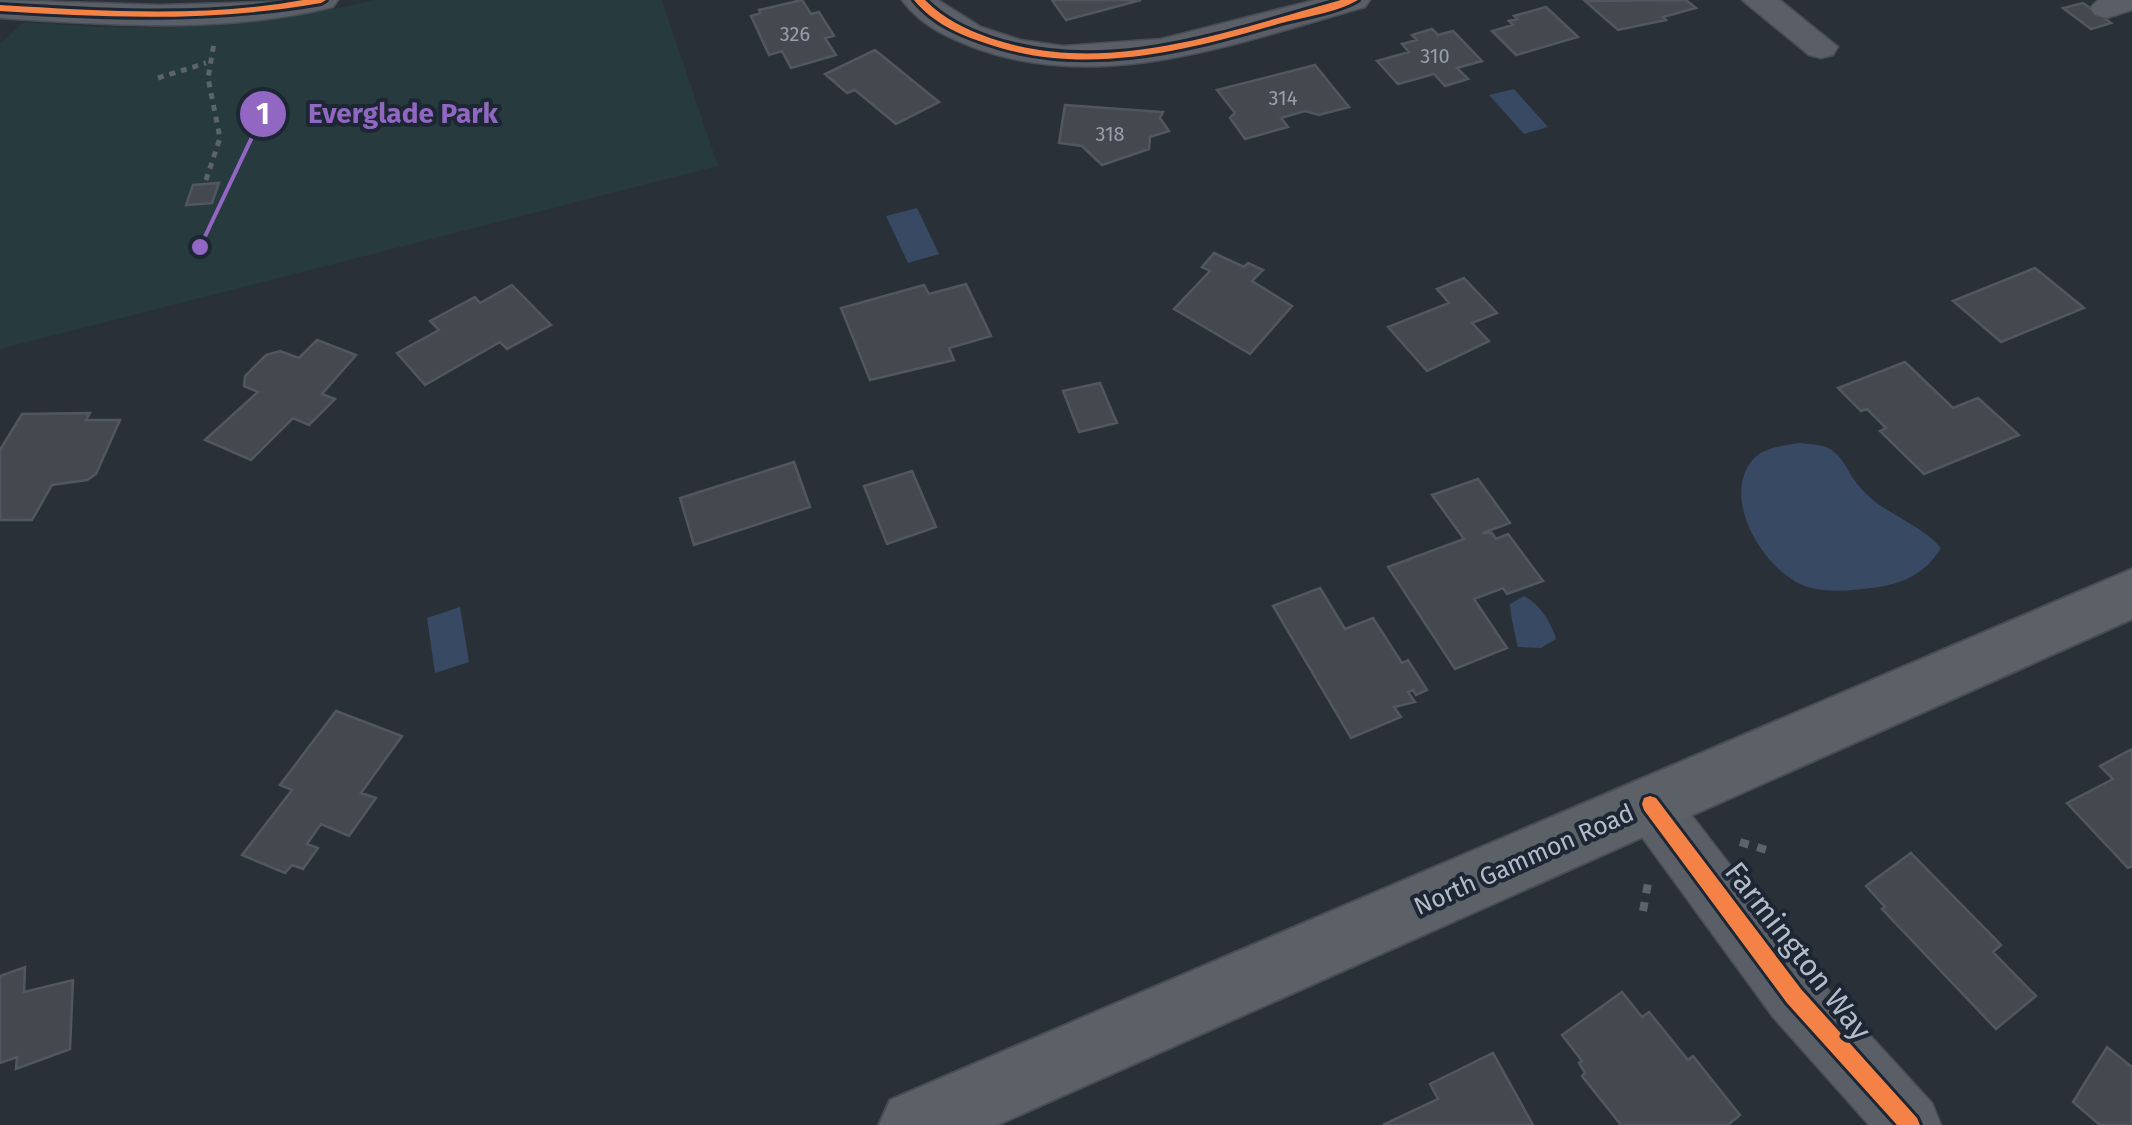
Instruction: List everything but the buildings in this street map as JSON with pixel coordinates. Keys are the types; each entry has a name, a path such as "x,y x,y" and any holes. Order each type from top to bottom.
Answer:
{"main road":[{"name":"North Gammon Road","path":"915,1125 2132,593"}],"street":[{"path":"0,8 171,17 259,12 320,0"},
{"path":"919,0 946,24 985,42 1070,58 1117,57 1160,50 1352,0"},
{"path":"1758,0 1821,47"},
{"name":"Farmington Way","path":"1650,804 1794,996 1910,1125"}],"path":[{"path":"206,180 220,132 206,63 216,38"},
{"path":"158,78 206,63"},
{"path":"1740,842 1770,851"},
{"path":"1643,910 1648,883"}],"green space":[{"path":"376,0 662,0 718,166 0,349 0,44 24,22 201,26 285,17"}],"water":[{"path":"1514,89 1548,127 1524,134 1489,95"},
{"path":"917,208 939,254 908,263 886,216"},
{"path":"1799,443 1823,446 1835,453 1868,496 1941,548 1935,557 1903,580 1862,589 1814,588 1783,573 1750,530 1741,495 1743,478 1760,454"},
{"path":"1524,596 1544,614 1556,639 1541,648 1518,647 1510,604"},
{"path":"460,607 469,662 435,673 427,618"}],"cycle path":[{"path":"0,8 121,15 200,14 321,0"},
{"path":"919,0 942,20 969,34 1016,50 1063,57 1161,50 1353,0"},
{"path":"1650,804 1794,996 1910,1125"}],"place":[{"name":"Everglade Park","path":"200,247"}]}
